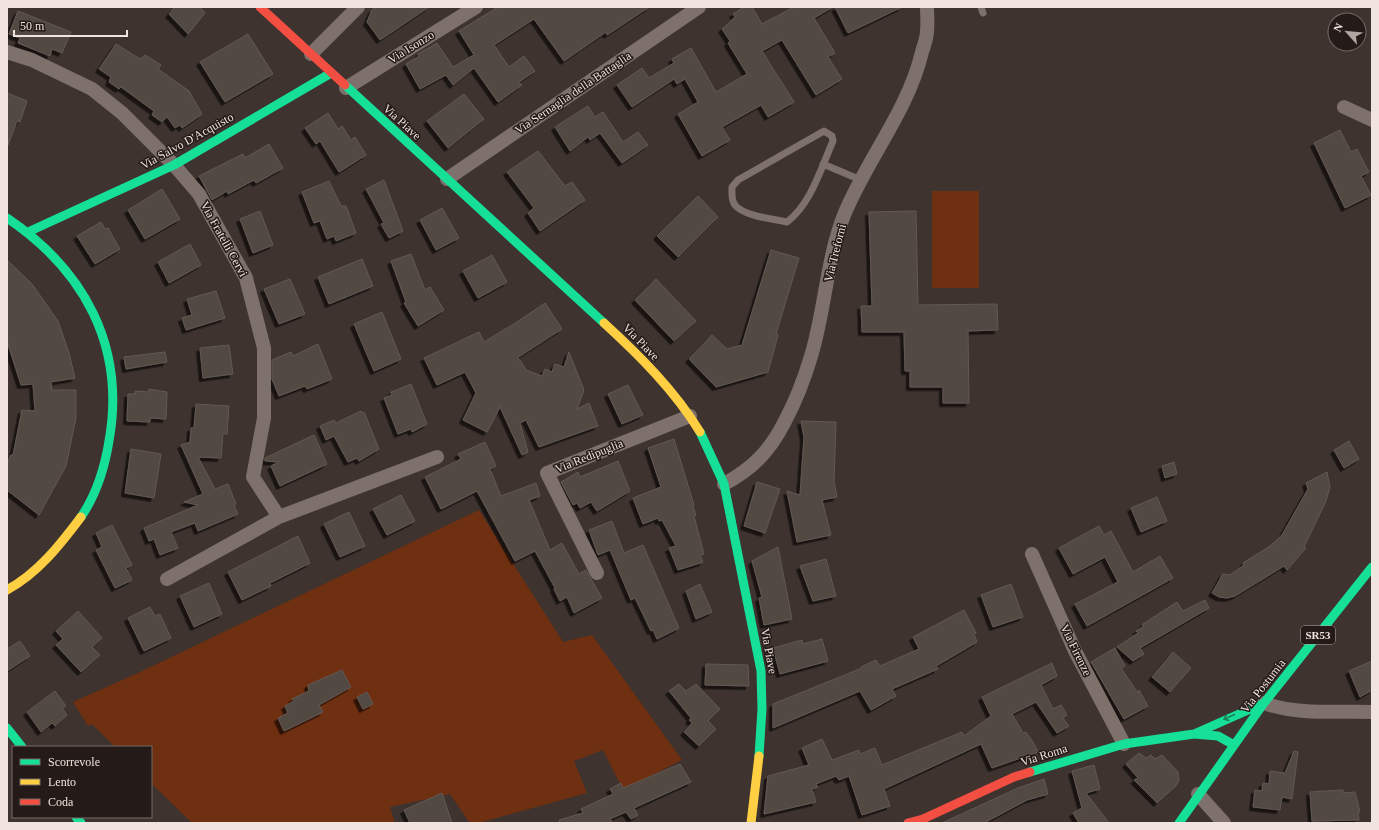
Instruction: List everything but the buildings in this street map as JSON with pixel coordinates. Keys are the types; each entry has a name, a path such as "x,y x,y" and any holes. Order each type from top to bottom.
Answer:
{"main road":[{"name":"Via Piave","path":"260,7 346,88 627,344 674,395 690,416 706,443 724,484 761,672 762,713 758,768 751,823"},
{"name":"Via Salvo D'Acquisto","path":"28,232 174,165 331,73"},
{"path":"7,218 28,232 62,263 88,302 106,345 114,391 111,438 99,483 77,524 47,560 7,590"},
{"name":"Via Postumia","path":"1179,823 1198,794 1264,703 1372,567"},
{"name":"Via Roma","path":"1194,734 1264,703"},
{"path":"7,728 21,746"},
{"name":"Via Roma","path":"908,823 925,821 1014,777 1049,765 1124,744 1194,734 1218,736 1234,745"}],"street":[{"path":"310,54 358,7"},
{"name":"Via Isonzo","path":"346,88 476,7"},
{"name":"Via Sernaglia della Battaglia","path":"447,179 699,7"},
{"name":"Via Treforni","path":"724,484 744,474 768,450 784,424 798,394 812,352 836,238 861,180 908,92 919,64 927,32 927,7"},
{"name":"Via Fratelli Cervi","path":"7,52 32,60 92,89 122,113 174,165 199,194 246,278 264,348 264,418 253,477 279,517"},
{"path":"1344,108 1372,120"},
{"name":"Via Redipuglia","path":"597,573 547,473 690,416"},
{"path":"166,580 279,517 437,457"},
{"name":"Via Firenze","path":"1032,554 1075,651 1124,744"},
{"path":"1264,703 1276,708 1293,710 1372,712"},
{"path":"1198,794 1224,823"}],"lane":[{"path":"824,131 832,136 834,141 823,164 802,207 788,222 742,212 735,205 732,197 732,187 738,180 824,131"},
{"path":"823,164 861,180"}],"shaded area":[{"path":"932,191 979,191 979,288 932,288"},
{"path":"479,510 563,642 592,635 682,760 623,790 603,750 574,761 587,793 478,823 470,823 450,794 390,807 395,823 192,823 152,784 152,746 114,746 92,724 88,726 73,702 138,673"}],"traffic: fast":[{"path":"28,232 174,165 331,73"},
{"path":"345,85 604,323"},
{"path":"7,218 34,239 58,261 78,286 93,313 104,342 111,373 113,406 109,441 99,480 81,517"},
{"path":"700,432 724,484 761,671 762,709 759,756"},
{"path":"1179,823 1264,703 1372,567"},
{"path":"1194,734 1264,703"},
{"path":"7,728 21,746"},
{"path":"1030,772 1124,744 1194,734 1218,736 1234,745"},
{"path":"77,818 81,823"}],"traffic: slow":[{"path":"604,323 656,374 680,402 700,432"},
{"path":"7,590 29,575 48,558 81,517"},
{"path":"751,823 759,756"}],"traffic: jam":[{"path":"260,7 345,85"},
{"path":"908,823 923,819 1014,777 1030,772"}]}
